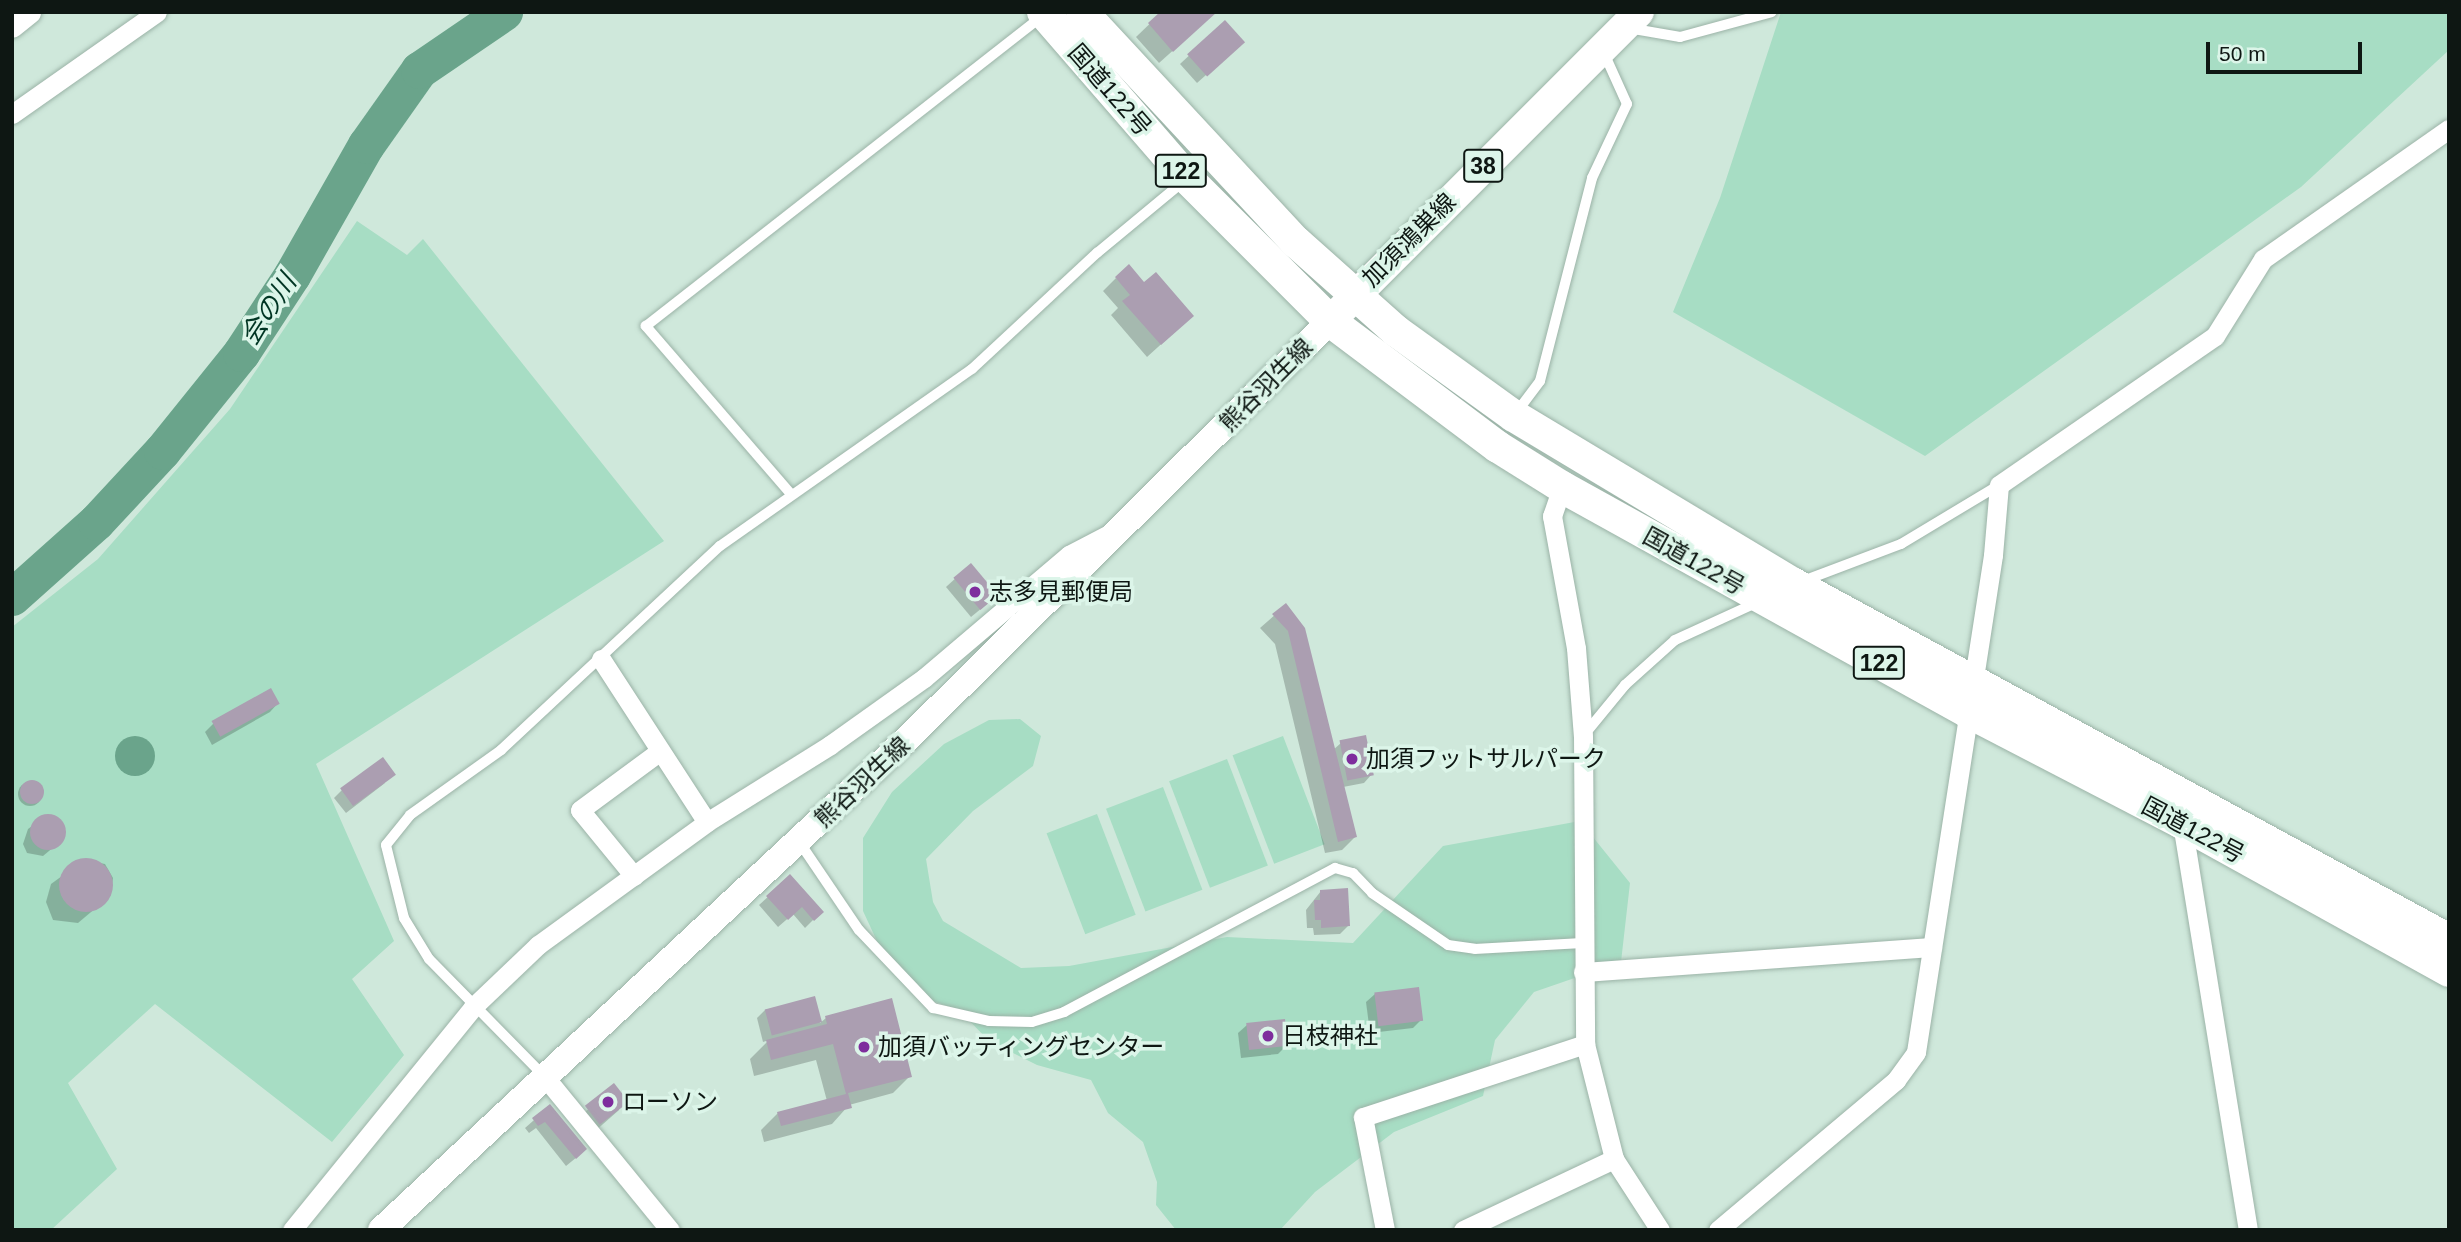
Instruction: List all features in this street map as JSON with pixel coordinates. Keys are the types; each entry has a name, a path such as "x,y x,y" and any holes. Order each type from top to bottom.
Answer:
{"highway":[{"name":"国道122号","path":"1082,12 1242,187 1396,331 1514,416 1780,592"},
{"name":"国道122号","path":"1044,13 1187,178 1330,321 1432,401 1562,487 1780,592 2449,971"},
{"name":"国道122号","path":"1969,697 2449,940"}],"main road":[{"name":"加須鴻巣線","path":"1330,321 1632,20"},
{"name":"熊谷羽生線","path":"381,1230 799,841 1123,528 1330,321"}],"street":[{"path":"12,26 29,12"},
{"path":"12,114 157,12"},
{"path":"1718,1230 1910,1067 1916,1052 1993,555 1999,485 2215,337 2263,259 2449,129"},
{"path":"1562,487 1552,516 1576,648 1583,736 1582,943 1585,1044 1614,1159 1660,1230"},
{"path":"292,1230 473,1007 538,945 707,822 830,746 924,678 1069,555 1123,528"},
{"path":"601,659 707,822"},
{"path":"634,876 580,810 660,751"},
{"path":"2182,822 2248,1230"},
{"path":"1583,972 1932,947"},
{"path":"1385,1230 1363,1117 1585,1044"},
{"path":"545,1077 670,1230"},
{"path":"1463,1230 1614,1159"}],"lane":[{"path":"1632,20 1680,37 1772,12"},
{"path":"790,493 646,326 1044,13"},
{"path":"1514,416 1540,381 1592,178 1627,104 1602,48"},
{"path":"545,1077 473,1007 429,959 404,918 386,845 410,815 501,750 720,546 790,493 972,369 1097,253 1187,178"},
{"path":"1583,736 1625,685 1675,640 1780,592 1901,544 1999,485"},
{"path":"799,841 859,930 933,1008 989,1021 1032,1022 1064,1012 1335,868 1353,873 1372,893 1448,945 1475,949 1582,943"}],"shaded area":[{"path":"1781,12 2449,12 2449,50 2301,187 1925,456 1673,312 1720,198"},
{"path":"357,221 407,255 423,239 664,541 316,764 394,941 352,979 404,1055 332,1142 155,1004 68,1083 117,1169 51,1230 12,1230 12,627 98,559 230,409"},
{"path":"1020,719 1041,736 1033,766 973,811 926,859 933,902 943,921 1021,968 1069,966 1227,937 1353,943 1443,846 1580,821 1630,883 1621,962 1534,992 1495,1040 1483,1096 1394,1132 1315,1192 1280,1230 1176,1230 1156,1205 1157,1182 1143,1142 1108,1113 1091,1080 1037,1065 989,1041 959,1010 921,997 883,954 863,911 863,838 892,792 944,744 989,720"},
{"path":"135,736 149,742 155,756 149,770 135,776 121,770 115,756 121,742"},
{"path":"1283,736 1325,844 1274,864 1233,755"},
{"path":"1227,759 1268,865 1210,888 1169,781"},
{"path":"1163,787 1202,890 1145,912 1106,809"},
{"path":"1097,814 1136,915 1085,934 1047,833"}],"building":[{"path":"1160,12 1217,12 1173,52 1148,23"},
{"path":"1225,20 1245,42 1207,76 1187,54"},
{"path":"1129,264 1144,282 1156,272 1194,316 1161,345 1122,301 1130,295 1115,277"},
{"path":"971,563 998,595 980,610 953,578"},
{"path":"1286,603 1305,628 1357,837 1338,842 1288,631 1272,614"},
{"path":"271,688 280,704 220,737 212,721"},
{"path":"1366,735 1374,775 1347,780 1339,740"},
{"path":"383,757 396,775 353,806 340,788"},
{"path":"32,780 41,783 44,792 41,801 32,804 23,801 20,792 23,783"},
{"path":"48,814 61,819 66,832 61,845 48,850 35,845 30,832 35,819"},
{"path":"86,858 105,866 113,885 105,904 86,912 67,904 59,885 67,866"},
{"path":"790,874 824,912 814,921 802,907 788,920 766,896"},
{"path":"1348,888 1350,926 1321,928 1321,920 1315,920 1314,900 1320,900 1320,890"},
{"path":"1419,987 1423,1021 1378,1026 1374,992"},
{"path":"815,996 822,1022 772,1036 765,1009"},
{"path":"892,998 912,1077 848,1093 852,1108 781,1126 777,1112 846,1094 833,1044 771,1060 766,1040 827,1024 825,1016"},
{"path":"1285,1019 1288,1046 1249,1050 1246,1023"},
{"path":"614,1083 629,1102 600,1125 585,1106"},
{"path":"550,1104 587,1149 576,1159 545,1122 538,1126 532,1118"}],"waterway":[{"name":"会の川","path":"12,597 96,522 162,451 241,353 292,275 366,145 419,70 504,12"}],"place":[{"name":"志多見郵便局","path":"975,592"},
{"name":"加須フットサルパーク","path":"1352,759"},
{"name":"日枝神社","path":"1268,1036"},
{"name":"加須バッティングセンター","path":"864,1047"},
{"name":"ローソン","path":"608,1102"}]}
